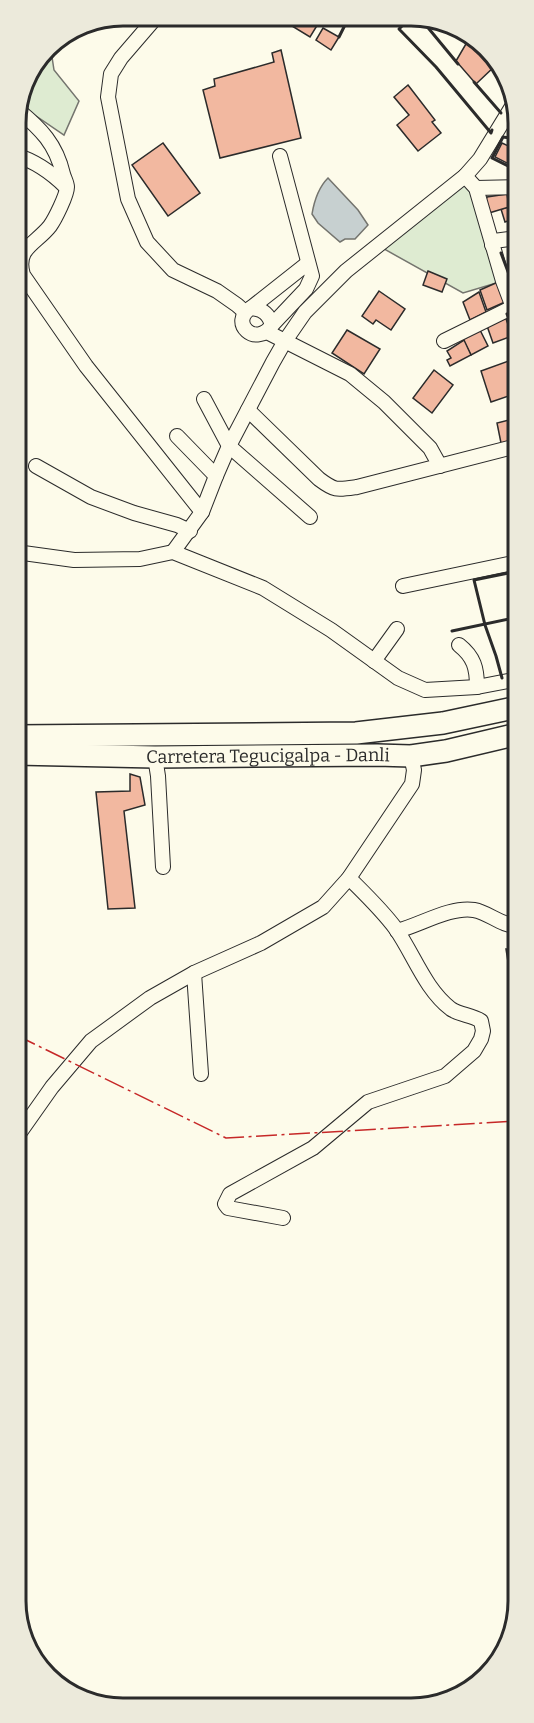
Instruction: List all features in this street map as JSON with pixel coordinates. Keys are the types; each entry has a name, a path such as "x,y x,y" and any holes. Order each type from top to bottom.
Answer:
{"highway":[{"name":"Carretera Tegucigalpa - Danli","path":"26,736 356,733 442,723 508,709"},
{"path":"442,723 434,730 433,735 437,744 446,751"},
{"path":"408,727 416,733 420,741 418,752 411,756"},
{"name":"Carretera Tegucigalpa - Danli","path":"26,754 155,757 411,756 446,751 508,736"}],"street":[{"path":"149,26 121,58 111,74 108,97 128,199 147,242 173,270 217,291 248,310 258,308 270,317 269,328"},
{"path":"173,552 202,512 229,446 285,341 305,312 330,286 377,245 465,176 480,159 508,114"},
{"path":"26,118 56,152 67,189 50,226 26,250"},
{"path":"280,156 304,253 308,263 312,276 306,289 269,328 259,335 248,332 242,322 248,310 308,263"},
{"path":"26,158 54,176 67,189"},
{"path":"465,176 476,188 508,292"},
{"path":"476,188 508,187"},
{"path":"492,245 494,241 508,239"},
{"path":"26,279 86,366 202,512"},
{"path":"444,341 508,316"},
{"path":"269,328 285,341 350,374 368,388 430,448 441,466"},
{"path":"204,399 229,446 310,517"},
{"path":"248,410 319,478 337,490 357,487 508,448"},
{"path":"177,436 216,476"},
{"path":"36,466 91,497 190,531"},
{"path":"26,553 74,560 140,559 173,552 263,588 331,630 398,678 425,690 477,687 508,681"},
{"path":"403,586 508,564"},
{"path":"374,661 397,629"},
{"path":"459,645 473,659 477,687"},
{"path":"26,1124 52,1087 91,1041 150,998 194,974 261,943 323,907 349,878 412,784 414,770 411,756"},
{"path":"155,757 163,867"},
{"path":"284,1218 228,1208 225,1204 230,1194 313,1148 368,1102 446,1076 474,1051 483,1031 481,1021 453,1011 446,1004 429,983 387,918 349,878"},
{"path":"397,931 452,911 467,910 488,914 508,925"},
{"path":"194,974 201,1074"}],"green space":[{"path":"52,56 54,70 79,101 64,135 27,110 33,85 42,68"},
{"path":"465,176 503,281 463,293 377,245"}],"shaded area":[{"path":"328,178 358,210 368,225 355,239 345,239 340,242 318,223 312,214 317,195"}],"building":[{"path":"292,26 317,26 310,37"},
{"path":"323,28 339,37 331,50 316,40"},
{"path":"467,42 492,68 476,84 456,61"},
{"path":"281,50 301,138 220,158 203,90 215,86 214,79 274,62 272,53"},
{"path":"408,85 435,120 432,122 441,133 418,151 397,125 409,115 394,97"},
{"path":"163,143 200,193 168,216 132,165"},
{"path":"502,143 508,146 508,164 495,157"},
{"path":"507,194 508,207 489,213 485,203 487,197"},
{"path":"508,207 508,221 505,222 501,209"},
{"path":"428,271 447,279 442,292 423,285"},
{"path":"498,282 505,302 487,310 480,290"},
{"path":"379,291 405,309 391,330 376,320 373,324 362,316"},
{"path":"479,292 486,312 470,320 463,302"},
{"path":"504,313 508,324 508,337 493,343 486,323"},
{"path":"479,328 488,346 471,355 462,338"},
{"path":"347,330 380,349 364,374 332,353"},
{"path":"464,340 471,355 450,366 447,360 451,358 447,351"},
{"path":"508,361 508,396 491,402 481,371"},
{"path":"434,370 453,385 432,413 413,398"},
{"path":"508,420 508,446 502,448 497,423"},
{"path":"130,774 140,777 145,805 124,811 135,908 108,909 96,792 130,791"}],"wall":[{"path":"339,37 344,26"},
{"path":"402,26 399,29 436,67 491,133 492,130"},
{"path":"427,27 458,64"},
{"path":"474,82 501,113"},
{"path":"508,138 503,137 492,158 508,166"},
{"path":"501,253 508,272"},
{"path":"502,678 474,580 508,573"},
{"path":"452,631 508,619"}],"power":[{"path":"26,1040 226,1138 508,1122"}]}
